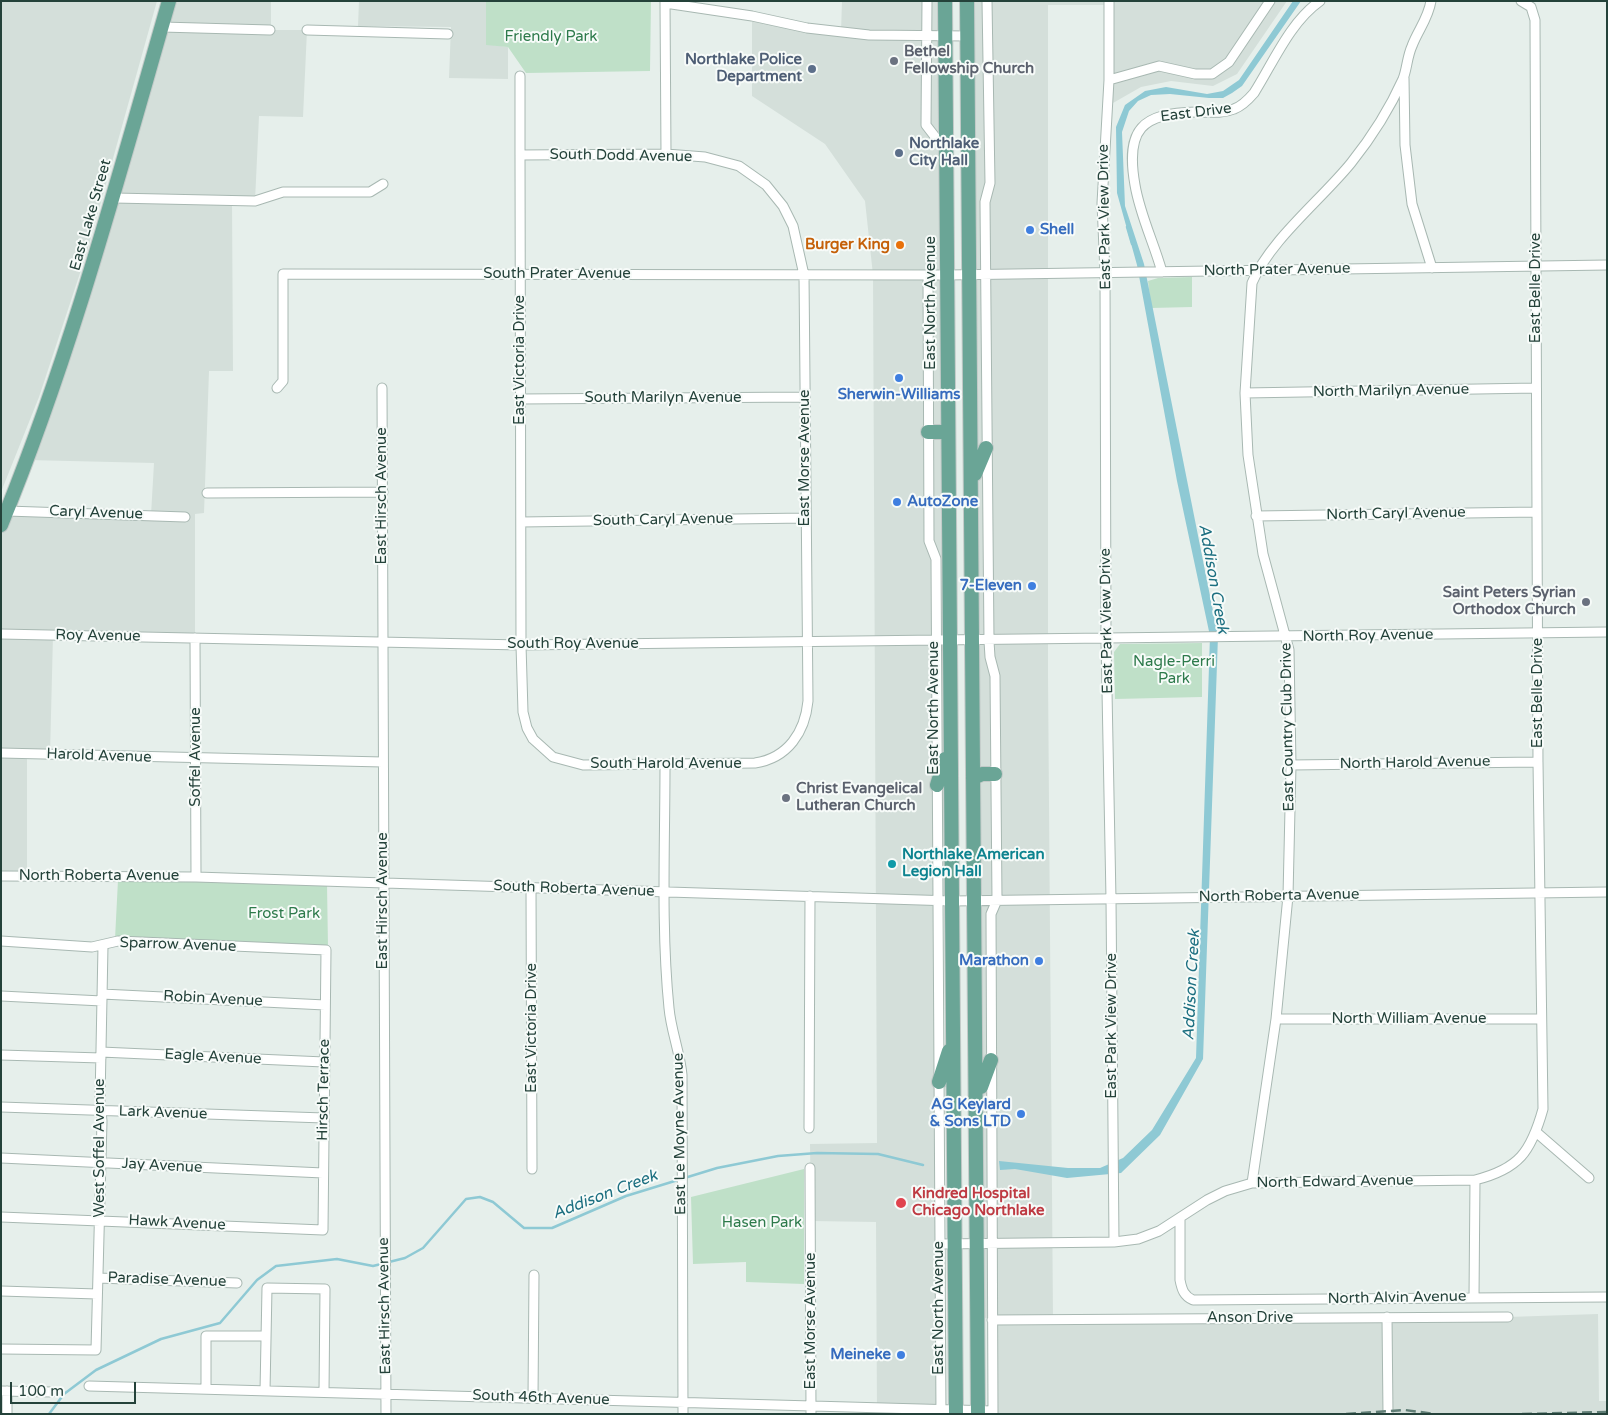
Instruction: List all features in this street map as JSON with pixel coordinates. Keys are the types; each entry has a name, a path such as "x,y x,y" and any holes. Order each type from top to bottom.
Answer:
{"main road":[{"name":"East Lake Street","path":"1,525 37,437 114,198 169,1"},
{"name":"East North Avenue","path":"945,1 950,642 950,736 945,901 953,1038 956,1412"},
{"path":"967,1 978,1412"},
{"path":"928,432 948,432"},
{"path":"971,492 980,459 986,448"},
{"path":"937,785 950,736"},
{"path":"973,778 982,774 995,774"},
{"path":"939,1082 953,1038"},
{"path":"976,1107 990,1060"}],"street":[{"path":"927,1 926,125 946,152"},
{"path":"987,1 990,183 985,202 986,448 989,641 990,657 995,676 997,900 991,914 990,1060 993,1412"},
{"name":"East Park View Drive","path":"1110,1 1109,80 1102,203 1105,273 1106,639 1111,899 1114,1242"},
{"path":"1109,80 1160,66 1201,75 1219,70 1229,62 1270,1"},
{"name":"East Drive","path":"1162,272 1135,185 1134,147 1140,130 1156,116 1174,113 1227,111 1246,102 1254,93 1297,23 1309,8 1320,1"},
{"name":"East Country Club Drive","path":"1252,1183 1276,1019 1288,896 1291,765 1290,650 1263,554 1248,455 1245,393 1252,283 1257,271 1299,219 1350,165 1375,129 1404,78 1410,52 1427,18 1431,1"},
{"name":"East Belle Drive","path":"1475,1180 1497,1174 1514,1164 1528,1148 1536,1132 1542,1109 1538,762 1535,20 1531,7 1521,1"},
{"path":"666,154 665,2 752,16 807,28 869,35 968,36"},
{"path":"162,27 270,30"},
{"path":"307,30 448,34"},
{"name":"East Victoria Drive","path":"520,76 521,645"},
{"path":"1404,78 1405,145 1411,195 1418,228 1432,268"},
{"name":"South Dodd Avenue","path":"520,155 666,154 706,157 738,166 766,185 783,206 793,226 804,275"},
{"path":"114,198 255,201 283,192 364,193 378,189 383,184"},
{"name":"North Prater Avenue","path":"947,275 1607,265"},
{"name":"South Prater Avenue","path":"277,388 282,381 283,274 947,275"},
{"name":"East Morse Avenue","path":"804,275 805,518 808,642"},
{"name":"East North Avenue","path":"928,275 929,541 936,559 937,785 945,901 939,1082 941,1412"},
{"name":"East Hirsch Avenue","path":"382,388 386,1414"},
{"name":"North Marilyn Avenue","path":"1245,393 1536,388"},
{"name":"South Marilyn Avenue","path":"520,399 805,397"},
{"path":"207,493 382,492"},
{"name":"Caryl Avenue","path":"7,511 185,516"},
{"name":"North Caryl Avenue","path":"1256,516 1537,512"},
{"name":"South Caryl Avenue","path":"521,522 805,518"},
{"name":"North Roy Avenue","path":"950,642 1607,632"},
{"name":"Roy Avenue","path":"1,634 195,638"},
{"name":"South Roy Avenue","path":"195,638 521,645 950,642"},
{"name":"Soffel Avenue","path":"195,638 196,877"},
{"name":"South Harold Avenue","path":"521,645 523,712 528,728 543,750 560,760 583,765 665,765 755,763 768,760 785,750 798,736 806,717 808,642"},
{"name":"Harold Avenue","path":"1,753 197,759"},
{"path":"197,759 383,762"},
{"name":"North Harold Avenue","path":"1291,765 1538,762"},
{"name":"East Le Moyne Avenue","path":"665,765 664,892 670,1012 680,1053 682,1075 683,1414"},
{"name":"North Roberta Avenue","path":"1,876 196,877"},
{"name":"South Roberta Avenue","path":"196,877 945,901"},
{"name":"East Victoria Drive","path":"531,888 532,1169"},
{"name":"North Roberta Avenue","path":"945,901 1607,892"},
{"path":"809,1128 810,896"},
{"name":"Sparrow Avenue","path":"1,941 92,947 118,941 326,950"},
{"name":"West Soffel Avenue","path":"1,1349 96,1350 101,1163 103,946"},
{"name":"Hirsch Terrace","path":"323,1230 326,950"},
{"name":"Robin Avenue","path":"1,996 325,1005"},
{"name":"North William Avenue","path":"1276,1019 1541,1019"},
{"name":"Eagle Avenue","path":"1,1055 101,1055 324,1062"},
{"name":"Lark Avenue","path":"1,1108 324,1118"},
{"path":"1536,1132 1589,1178"},
{"name":"Jay Avenue","path":"1,1158 323,1173"},
{"name":"East Morse Avenue","path":"810,1168 811,1410"},
{"path":"1474,1297 1475,1180"},
{"name":"North Edward Avenue","path":"940,1244 1114,1242 1138,1239 1159,1231 1213,1197 1252,1183 1475,1180"},
{"name":"Hawk Avenue","path":"1,1217 323,1230"},
{"name":"North Alvin Avenue","path":"1180,1218 1180,1280 1182,1290 1187,1297 1200,1301 1607,1297"},
{"path":"533,1398 534,1275"},
{"name":"Paradise Avenue","path":"98,1278 237,1283"},
{"path":"265,1391 267,1288 325,1290 324,1392"},
{"path":"1,1291 97,1294"},
{"path":"1387,1317 1388,1414"},
{"name":"Anson Drive","path":"992,1320 1508,1317"},
{"path":"206,1389 206,1336 266,1336"},
{"name":"South 46th Avenue","path":"89,1386 683,1402 811,1410 993,1412"},
{"path":"6,1414 4,1391 52,1392"}],"shaded area":[{"path":"1,1 157,1 86,255 39,397 1,492"},
{"path":"169,1 271,1 271,30 307,30 303,117 259,116 255,201 232,201 233,371 209,371 204,513 195,514 195,638 53,635 50,755 27,754 27,876 1,876 1,525 7,511 151,515 154,463 28,460"},
{"path":"359,1 486,1 486,44 508,47 508,79 449,78 451,27 358,26"},
{"path":"842,1 945,1 952,901 938,900 941,1414 877,1414 876,1222 811,1221 810,1144 877,1143 873,275 865,201 825,144 752,96 752,16 841,32"},
{"path":"967,1 1287,1 1237,74 1213,86 1171,81 1141,87 1106,107 1109,5 1048,5 1048,675 1053,1319 1508,1317 1598,1314 1599,1401 1607,1401 1607,1414 993,1414 992,1320 977,1315"}],"green space":[{"name":"Friendly Park","path":"486,1 651,1 650,71 526,73 508,47 486,45"},
{"path":"1192,277 1192,307 1151,308 1148,281 1158,278"},
{"name":"Nagle-Perri Park","path":"1202,643 1202,697 1115,699 1114,652 1120,644"},
{"name":"Frost Park","path":"118,880 327,884 328,947 115,939"},
{"name":"Hasen Park","path":"804,1169 804,1284 746,1282 746,1262 693,1264 691,1197"}],"water":[{"path":"1293,1 1301,1 1242,86 1223,98 1170,94 1151,95 1138,101 1129,111 1122,132 1125,206 1144,264 1218,636 1203,1059 1160,1135 1121,1173 1067,1178 1015,1169 1000,1170 999,1161 1068,1168 1100,1168 1123,1158 1152,1130 1196,1058 1210,636 1177,481 1137,265 1117,193 1116,127 1125,105 1145,91 1166,87 1207,94 1223,91 1239,80"}],"waterway":[{"name":"Addison Creek","path":"1127,227 1132,244"},
{"name":"Addison Creek","path":"49,1414 64,1394 96,1370 161,1339 220,1323 257,1280 276,1266 337,1259 373,1266 405,1258 423,1248 466,1199 480,1197 493,1202 524,1228 552,1228 626,1196 717,1168 778,1156 817,1153 878,1154 923,1165"}],"railway":[{"path":"1346,1414 1405,1410 1435,1414"},
{"path":"1522,1414 1607,1412"}],"place":[{"name":"Bethel Fellowship Church","path":"894,61"},
{"name":"Northlake Police Department","path":"812,69"},
{"name":"Northlake City Hall","path":"899,153"},
{"name":"Shell","path":"1030,230"},
{"name":"Burger King","path":"900,245"},
{"name":"Sherwin-Williams","path":"899,378"},
{"name":"AutoZone","path":"897,502"},
{"name":"7-Eleven","path":"1032,586"},
{"name":"Saint Peters Syrian Orthodox Church","path":"1586,602"},
{"name":"Christ Evangelical Lutheran Church","path":"786,798"},
{"name":"Northlake American Legion Hall","path":"892,864"},
{"name":"Marathon","path":"1039,961"},
{"name":"AG Keylard & Sons LTD","path":"1021,1114"},
{"name":"Kindred Hospital Chicago Northlake","path":"901,1203"},
{"name":"Meineke","path":"901,1355"}]}
